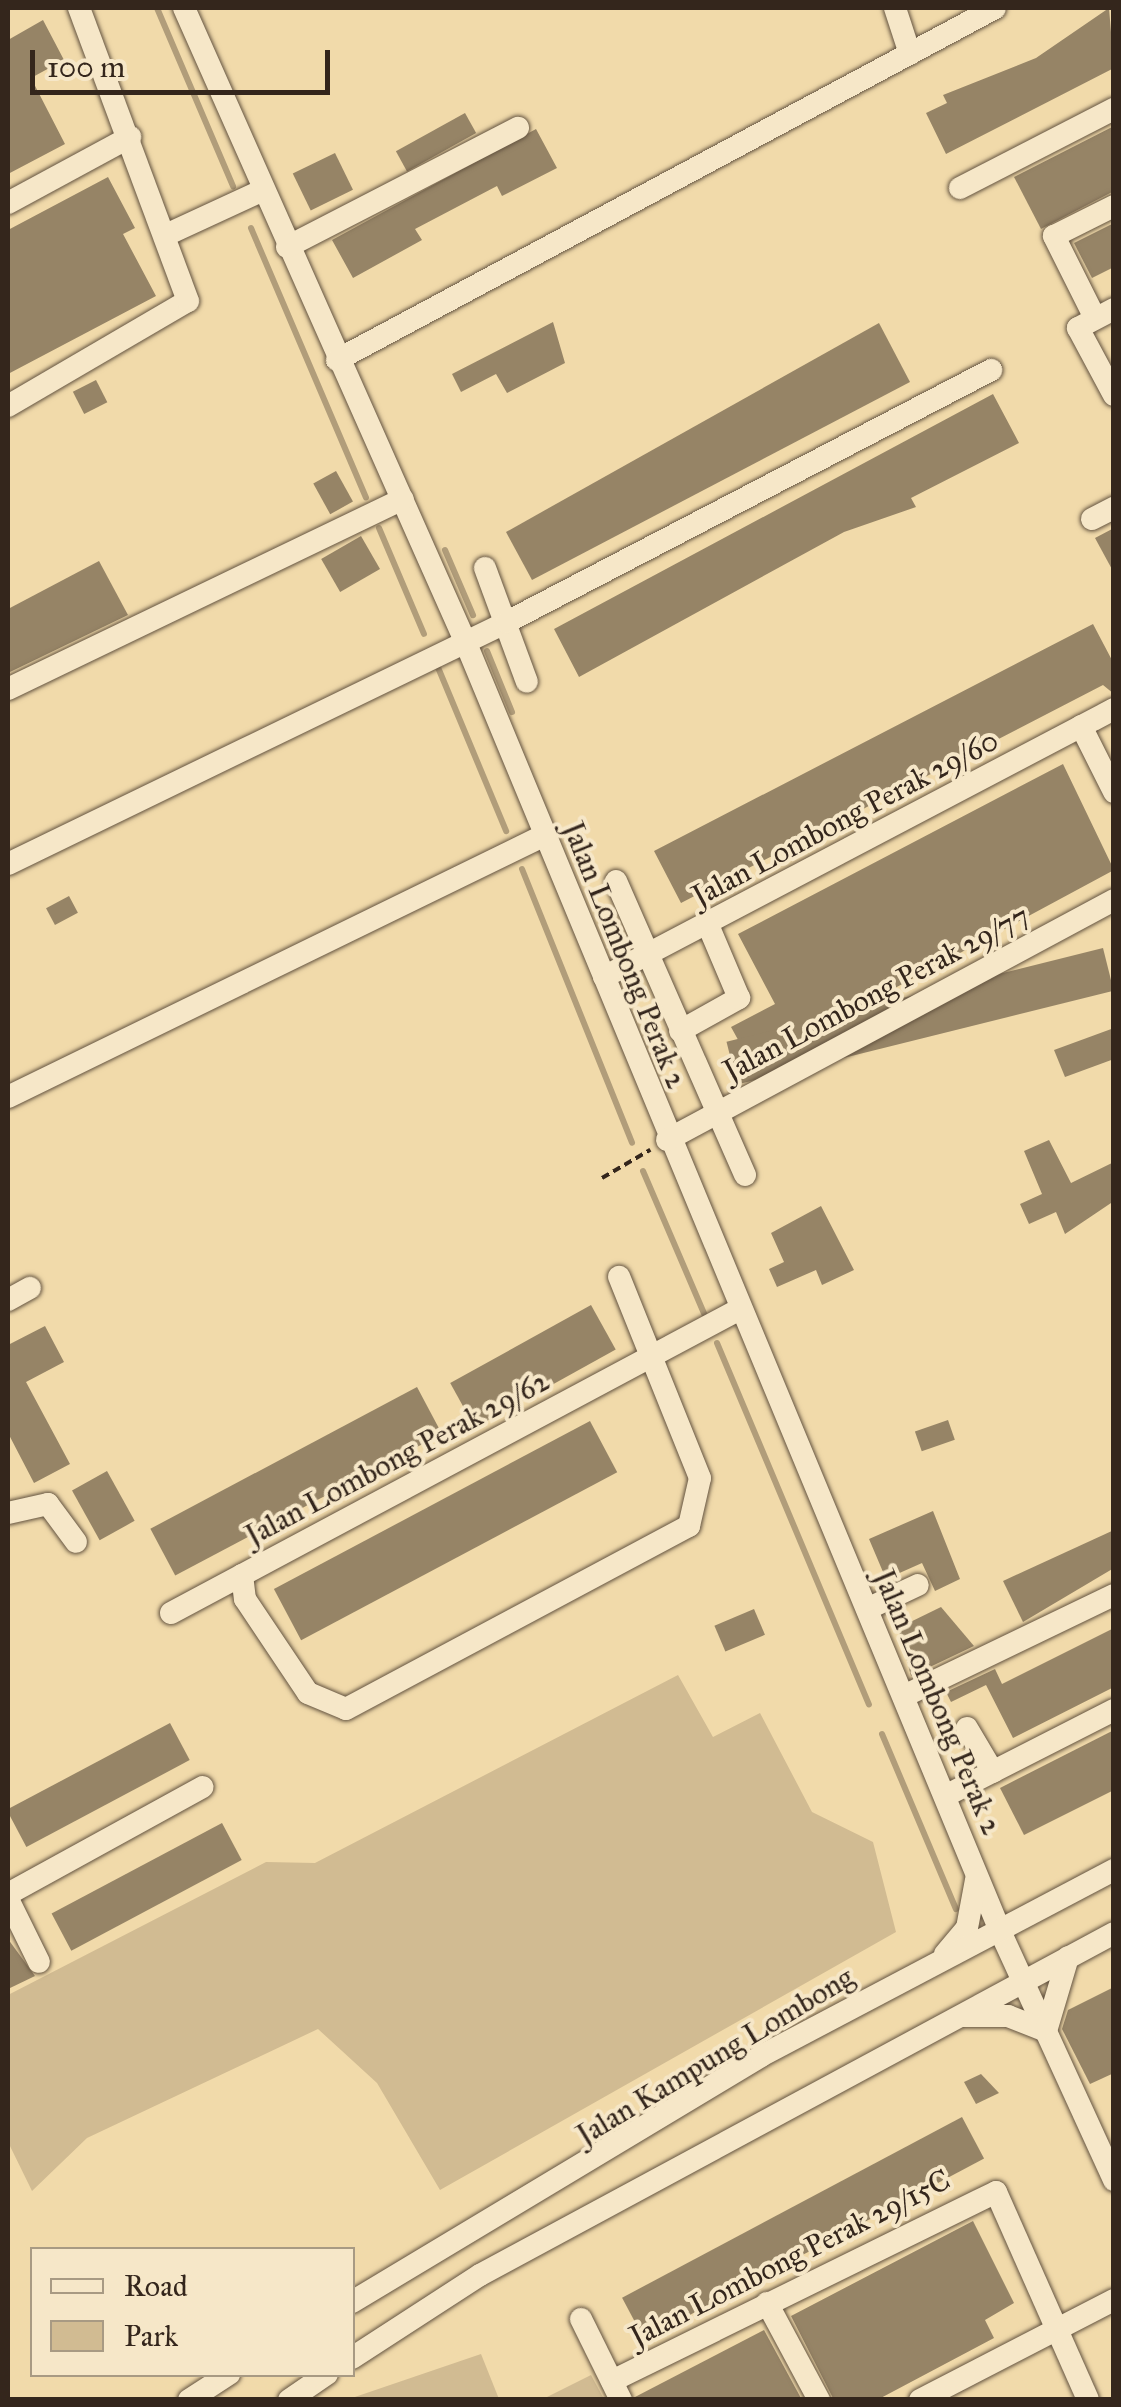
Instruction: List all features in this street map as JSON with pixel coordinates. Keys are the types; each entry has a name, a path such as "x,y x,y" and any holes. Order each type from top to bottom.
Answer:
{"street":[{"path":"8,406 180,312 188,286 79,8"},
{"name":"Jalan Lombong Perak 2","path":"184,8 261,191 465,640 667,1140 947,1795 1000,1931 1046,2031 1104,2130 1114,2180"},
{"path":"896,8 910,54"},
{"path":"337,360 995,8"},
{"path":"960,188 1114,109"},
{"path":"287,247 518,128"},
{"path":"8,203 130,136"},
{"path":"168,234 261,191"},
{"path":"1114,206 1054,236 1096,318 1114,396"},
{"path":"8,864 506,622 991,370"},
{"path":"8,690 403,499"},
{"path":"1092,519 1114,508"},
{"path":"485,568 527,682"},
{"name":"Jalan Lombong Perak 29/60","path":"604,977 1114,709"},
{"path":"1081,726 1114,792"},
{"path":"8,1098 545,835"},
{"path":"616,881 745,1175"},
{"name":"Jalan Lombong Perak 29/77","path":"667,1140 1114,900"},
{"path":"680,1031 739,998 708,925"},
{"path":"242,1575 246,1599 308,1693 324,1706 363,1700 689,1526 700,1478 619,1277"},
{"path":"8,1300 30,1288"},
{"name":"Jalan Lombong Perak 29/62","path":"171,1613 738,1310"},
{"path":"8,1513 48,1504 76,1542"},
{"path":"867,1609 918,1584"},
{"path":"904,1696 1114,1595"},
{"path":"947,1795 1114,1710"},
{"path":"967,1728 993,1772"},
{"path":"39,1962 8,1897 202,1787"},
{"name":"Jalan Kampung Lombong","path":"355,2300 761,2056 1114,1870"},
{"path":"976,1873 1013,1904 1060,1900"},
{"path":"940,1961 967,1928 976,1873"},
{"path":"355,2356 480,2274 1114,1932"},
{"path":"957,2016 1008,2016 1046,2031 1068,1957"},
{"name":"Jalan Lombong Perak 29/15C","path":"617,2390 767,2303 996,2192 1057,2326"},
{"path":"920,2400 1057,2326 1114,2300"},
{"path":"767,2303 819,2400"},
{"path":"581,2319 617,2390"},
{"path":"1057,2326 1088,2400"},
{"path":"188,2400 224,2377"},
{"path":"289,2400 323,2377"}],"path":[{"path":"602,1178 667,1140"}],"green space":[{"path":"678,1675 713,1737 760,1713 812,1812 873,1842 896,1932 440,2190 377,2083 318,2029 87,2138 32,2191 8,2142 8,1995 266,1862 315,1863"},
{"path":"481,2354 499,2399 349,2399"},
{"path":"591,2375 604,2399 543,2399"}],"building":[{"path":"1109,8 1114,68 946,154 926,113 947,103 943,95 1036,58"},
{"path":"43,20 64,60 31,78 65,144 8,174 8,40"},
{"path":"465,113 476,133 407,171 396,151"},
{"path":"1114,126 1114,191 1041,229 1014,177"},
{"path":"536,129 557,168 502,196 497,186 415,229 422,240 353,278 332,240"},
{"path":"335,153 353,190 311,210 293,174"},
{"path":"108,177 135,228 123,234 156,296 8,374 8,230"},
{"path":"1114,223 1114,267 1092,278 1074,243"},
{"path":"553,322 565,363 507,393 496,374 461,392 452,374"},
{"path":"879,323 910,382 532,580 506,532"},
{"path":"96,380 107,402 84,414 73,392"},
{"path":"993,394 1019,443 911,498 916,507 844,532 579,677 554,629"},
{"path":"336,471 353,502 330,514 313,484"},
{"path":"1114,528 1114,573 1095,538"},
{"path":"361,536 380,569 340,592 321,559"},
{"path":"99,561 128,615 10,672 8,609"},
{"path":"1093,624 1114,664 1114,694 1103,685 681,903 654,851"},
{"path":"1063,764 1114,870 752,1065 731,1027 775,1004 738,934"},
{"path":"69,896 78,913 55,925 46,908"},
{"path":"1103,948 1114,991 737,1085 727,1042"},
{"path":"1114,1028 1114,1059 1065,1077 1054,1050"},
{"path":"1049,1140 1071,1183 1114,1162 1114,1201 1065,1234 1056,1212 1029,1224 1020,1204 1042,1194 1024,1151"},
{"path":"821,1206 854,1270 822,1285 816,1270 777,1287 769,1269 784,1262 771,1233"},
{"path":"591,1305 616,1350 475,1428 450,1383"},
{"path":"45,1326 64,1362 26,1382 70,1464 34,1483 8,1433 8,1345"},
{"path":"417,1387 442,1434 175,1576 150,1529"},
{"path":"948,1420 955,1440 922,1451 915,1431"},
{"path":"590,1421 617,1472 301,1640 274,1589"},
{"path":"107,1471 135,1521 100,1540 72,1490"},
{"path":"933,1511 960,1579 935,1591 922,1563 886,1579 869,1539"},
{"path":"1114,1530 1114,1568 1023,1622 1003,1581"},
{"path":"941,1607 974,1646 911,1676 898,1628"},
{"path":"754,1609 765,1635 725,1652 714,1626"},
{"path":"1114,1628 1114,1687 1013,1738 986,1685 951,1702 946,1692 995,1669 1002,1684"},
{"path":"170,1723 190,1760 26,1847 8,1809"},
{"path":"1114,1730 1114,1790 1024,1835 1000,1788"},
{"path":"222,1823 242,1860 71,1951 52,1914"},
{"path":"8,1939 35,1976 8,1989"},
{"path":"1114,1987 1114,2073 1090,2084 1062,2029 1068,2010"},
{"path":"981,2074 999,2093 976,2104 964,2082"},
{"path":"962,2117 984,2158 644,2339 622,2298"},
{"path":"973,2221 1014,2303 985,2320 994,2338 877,2400 834,2400 791,2316"},
{"path":"764,2330 802,2400 636,2400 635,2397"}],"waterway":[{"path":"157,8 233,186"},
{"path":"251,228 366,498"},
{"path":"379,528 424,634"},
{"path":"445,550 473,615"},
{"path":"487,651 512,712"},
{"path":"437,665 506,831"},
{"path":"522,869 632,1143"},
{"path":"643,1171 704,1313"},
{"path":"717,1343 869,1704"},
{"path":"882,1734 956,1909"}]}
